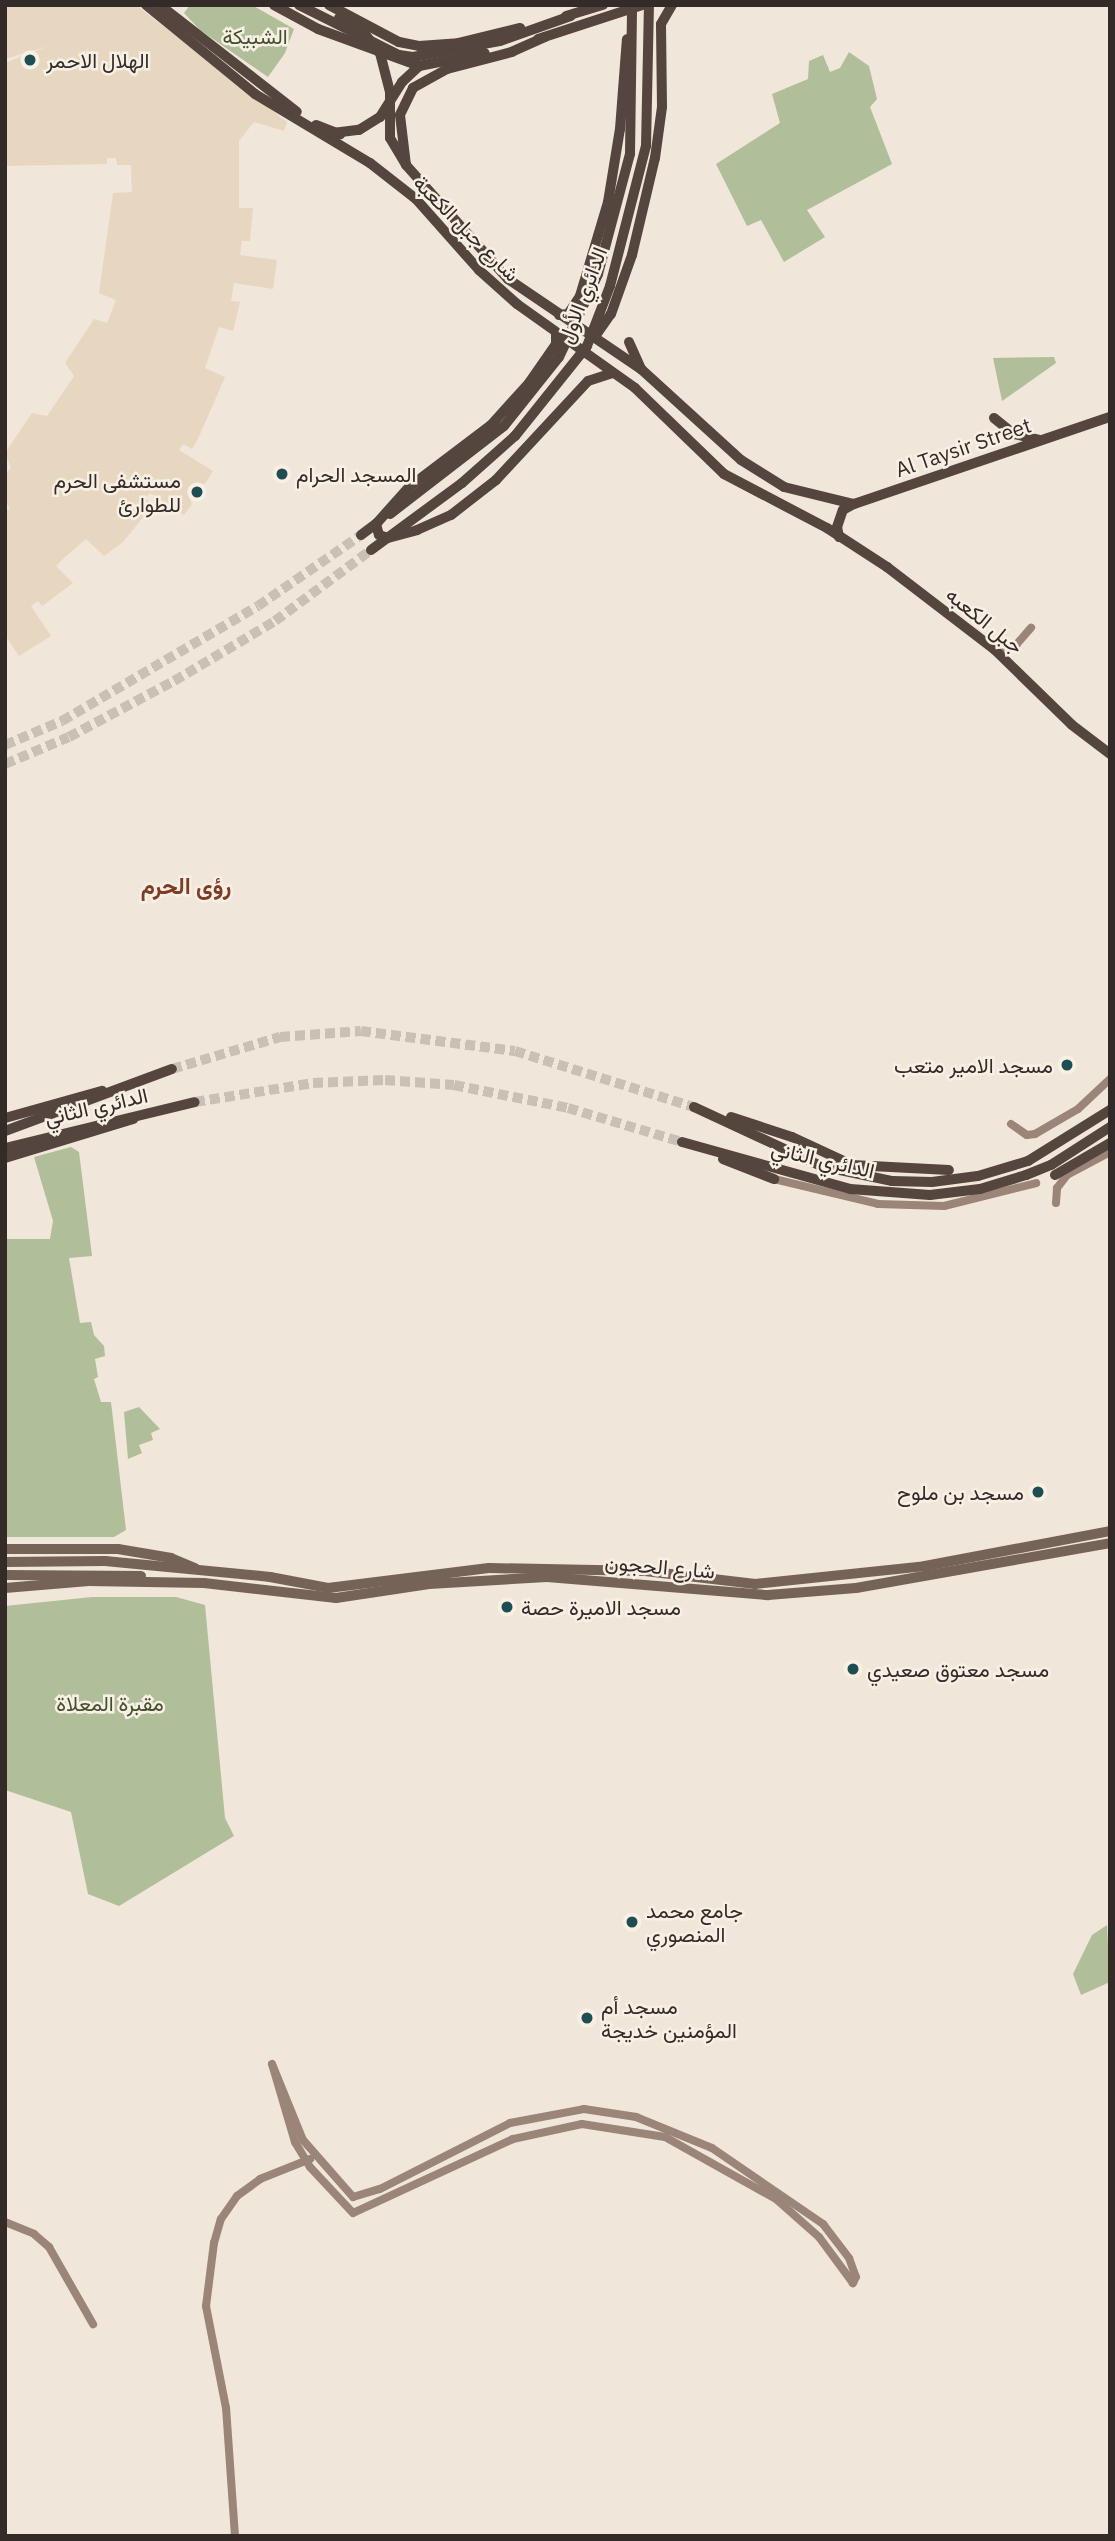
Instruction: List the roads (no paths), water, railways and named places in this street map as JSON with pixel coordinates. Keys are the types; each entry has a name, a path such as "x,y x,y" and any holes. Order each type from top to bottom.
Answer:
{"highway":[{"name":"شارع جبل الكعبة","path":"146,5 256,94 370,163 416,199 479,270 555,333 664,413 724,474 827,528"},
{"path":"274,5 317,29 419,66"},
{"path":"299,5 399,55 413,57 500,40 603,5"},
{"path":"318,5 365,34 380,53 390,92 390,138 406,165"},
{"path":"329,5 400,41 419,46 458,43 571,16"},
{"name":"الدائري الأول","path":"371,550 515,436 587,346 610,286 646,146 649,5"},
{"path":"587,346 611,314 632,255 655,158 662,107 661,24 672,5"},
{"path":"161,6 292,109 340,134"},
{"path":"315,130 340,134 359,130 380,117 402,82 419,66 545,37 636,8 608,202 580,296 573,309 559,316"},
{"name":"الدائري الأول","path":"361,535 504,426 559,357 598,274 631,155 636,8"},
{"name":"شارع جبل الكعبة","path":"545,37 432,75 413,88 401,106 399,139 406,165 482,253 545,306 640,369 741,460 784,486 854,505"},
{"path":"555,333 556,344 529,383 491,425 409,487 376,524 379,535 388,538 451,514 496,480 588,381 612,373"},
{"path":"629,342 640,369"},
{"name":"Al Taysir Street","path":"854,505 1110,417"},
{"path":"994,418 1014,434 1043,440"},
{"path":"839,537 837,527 843,510 854,505"},
{"name":"جبل الكعبه","path":"827,528 887,567 995,650 1072,725 1110,754"},
{"name":"الدائري الثاني","path":"5,1131 82,1099 172,1069"},
{"path":"5,1118 82,1099"},
{"name":"الدائري الثاني","path":"5,1148 195,1102"},
{"name":"الدائري الثاني","path":"694,1107 844,1173 932,1182 978,1176 1028,1161 1110,1110"},
{"path":"718,1116 755,1123 852,1165 949,1170"},
{"path":"5,1157 119,1122"},
{"name":"الدائري الثاني","path":"682,1142 850,1189 930,1195 980,1189 1026,1175 1051,1165 1110,1126"},
{"path":"1055,1175 1110,1143"},
{"path":"705,1149 774,1179"}],"main road":[{"name":"شارع الحجون","path":"204,1577 328,1588 489,1568 645,1571 755,1584 804,1582 926,1566 1110,1531"},
{"name":"شارع الحجون","path":"204,1577 336,1598 429,1584 583,1578 768,1595 856,1588 1110,1543"},
{"path":"5,1549 118,1549 171,1558 204,1577"},
{"path":"5,1562 105,1561 204,1577"},
{"path":"5,1576 107,1573 204,1577"},
{"path":"5,1588 89,1581 204,1577"}],"street":[{"path":"995,650 1016,645 1031,628"},
{"path":"1011,1124 1027,1135 1035,1134 1078,1109 1110,1079"},
{"path":"1056,1203 1057,1188 1067,1175 1110,1152"},
{"path":"1055,1175 1067,1175"},
{"path":"774,1179 878,1204 944,1206 1036,1183"},
{"path":"353,2197 380,2189 510,2123 584,2109 636,2117 712,2148 823,2224 849,2258 856,2277 853,2283 819,2236 776,2199 676,2143 665,2137 582,2124 513,2139 363,2209 353,2213 295,2142 272,2063 303,2140 363,2209"},
{"path":"235,2536 226,2408 206,2306 214,2243 221,2219 237,2196 260,2179 317,2157"},
{"path":"5,2222 34,2234 49,2247 93,2323"}],"tunnel":[{"path":"5,745 62,721 258,606 361,535"},
{"path":"5,764 69,737 174,681 275,621 371,550"},
{"path":"172,1069 280,1037 361,1031 515,1051 694,1107"},
{"path":"195,1102 313,1083 385,1080 454,1085 568,1108 682,1142"}],"place":[{"name":"الهلال الاحمر","path":"30,60"},
{"name":"المسجد الحرام","path":"282,474"},
{"name":"مستشفى الحرم للطوارئ","path":"197,492"},
{"name":"مسجد الامير متعب","path":"1067,1065"},
{"name":"مسجد بن ملوح","path":"1038,1492"},
{"name":"مسجد الاميرة حصة","path":"507,1607"},
{"name":"مسجد معتوق صعيدي","path":"853,1669"},
{"name":"جامع محمد المنصوري","path":"632,1922"},
{"name":"مسجد أم المؤمنين خديجة","path":"587,2018"}],"district":[{"name":"رؤى الحرم","path":"186,885"}],"park label":[{"name":"الشبيكة","path":"255,36"},
{"name":"مقبرة المعلاة","path":"110,1703"}]}
